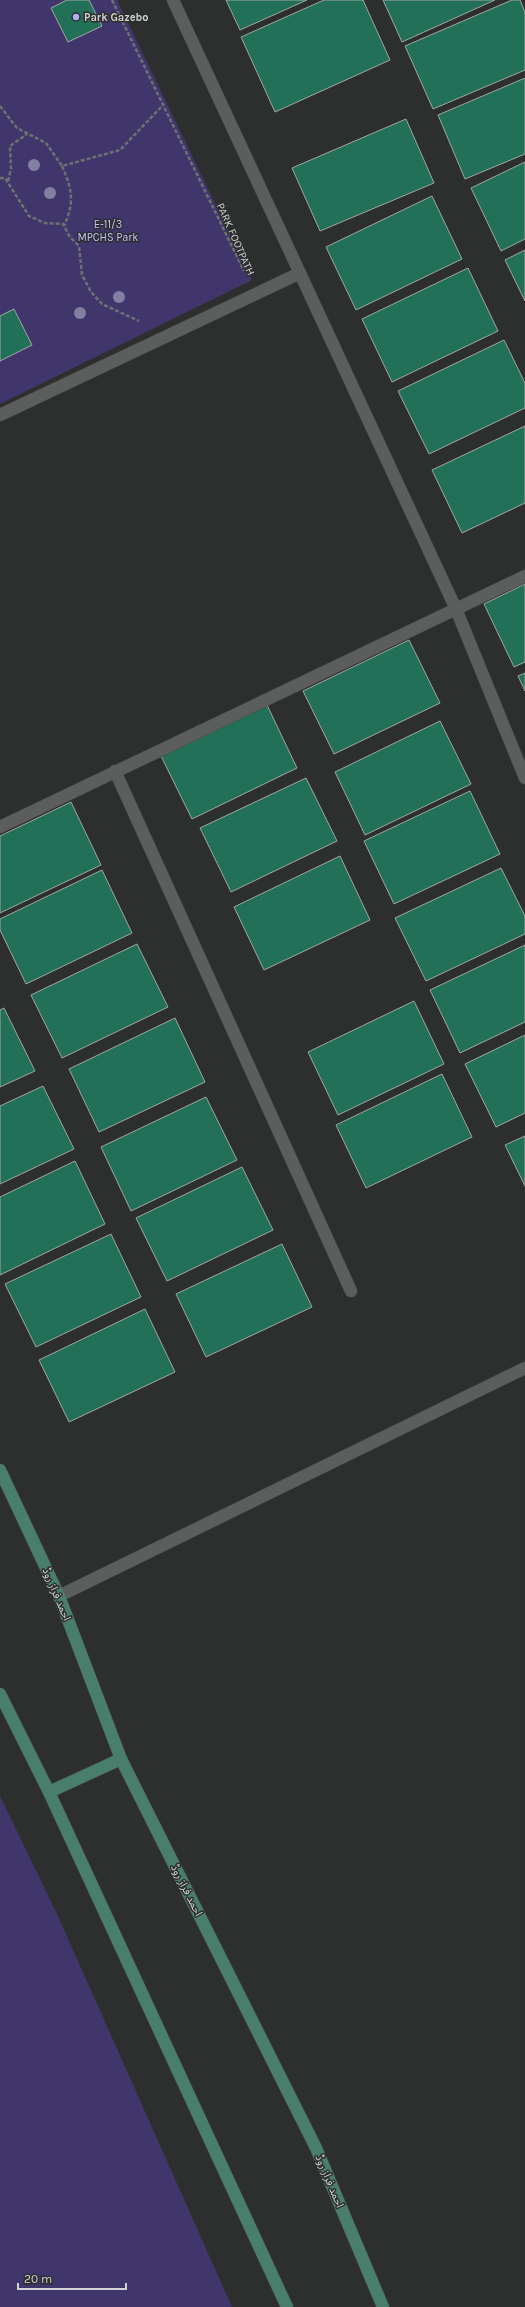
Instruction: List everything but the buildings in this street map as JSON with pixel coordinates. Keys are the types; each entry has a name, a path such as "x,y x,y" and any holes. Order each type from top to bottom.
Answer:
{"main road":[{"name":"احمد فراز روڈ","path":"0,1470 59,1596 121,1759 316,2148 383,2307"},
{"path":"0,1694 49,1792 287,2307"},
{"path":"49,1792 121,1759"}],"street":[{"path":"173,0 456,609 525,778"},
{"path":"0,415 300,273"},
{"path":"0,827 525,576"},
{"path":"115,771 351,1292"},
{"path":"59,1596 525,1368"}],"path":[{"name":"PARK FOOTPATH","path":"112,0 246,274"},
{"path":"62,166 120,150 164,104"},
{"path":"0,106 17,128 46,143 62,166 72,195 71,212 64,226"},
{"path":"8,182 11,169 10,146 27,134"},
{"path":"0,178 5,178 29,216 46,223 63,224 70,237 79,246 82,275 91,292 102,304 144,325"}],"green space":[{"name":"E-11/3 MPCHS Park","path":"0,0 117,0 252,280 0,404"},
{"path":"0,1796 57,1914 232,2307 0,2307"}],"place":[{"name":"Park Gazebo","path":"76,17"}]}
